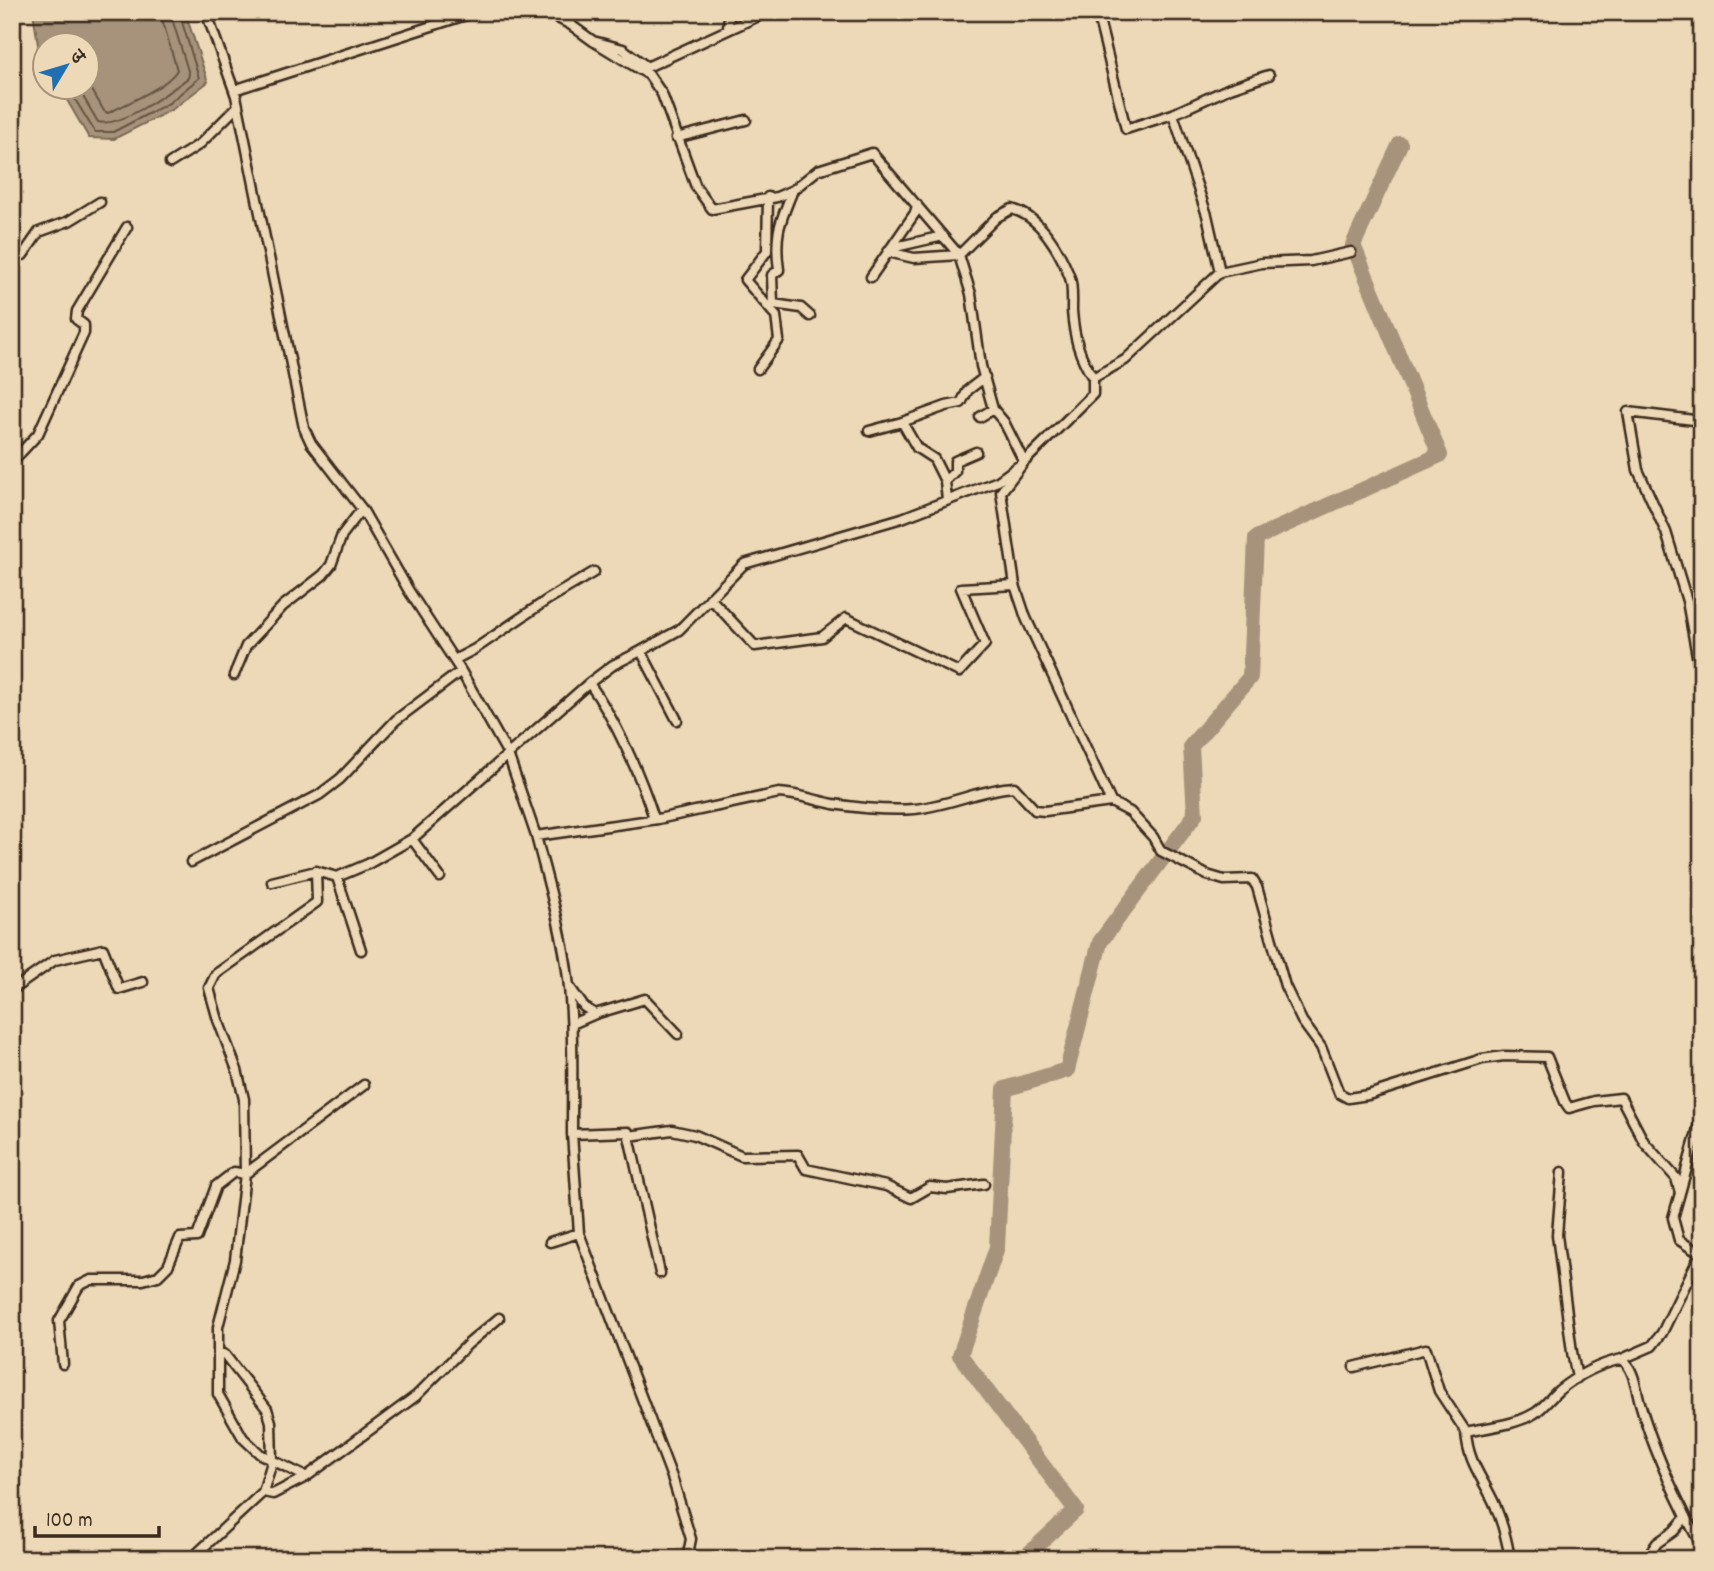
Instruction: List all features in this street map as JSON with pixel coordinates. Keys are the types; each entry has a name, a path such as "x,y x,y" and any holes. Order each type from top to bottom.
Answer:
{"street":[{"path":"206,12 238,106 304,428 311,443 362,509 461,671 508,754 536,836 558,919 568,984 572,1024 572,1134 579,1233 673,1480 691,1539 687,1559"},
{"path":"234,90 475,12"},
{"path":"546,12 649,75 662,94 696,187 712,209 777,197 793,190 818,170 872,153 959,256 971,294 993,409 1004,422 1024,462"},
{"path":"728,29 729,12"},
{"path":"593,41 623,49 647,66 767,12"},
{"path":"1097,12 1126,129 1173,114 1230,88 1269,75"},
{"path":"170,163 200,144 238,106"},
{"path":"1173,114 1207,215 1220,272"},
{"path":"676,138 746,120"},
{"path":"793,190 778,228 775,244 779,270 772,275 773,304 801,308 810,316"},
{"path":"758,369 779,340 776,316 745,280 767,251 768,198"},
{"path":"23,255 39,232 69,221 100,202"},
{"path":"871,277 915,213 917,205"},
{"path":"889,250 914,258 959,256 997,217 1012,209 1025,212 1052,240 1071,280 1073,330 1081,358 1093,378 1093,394 1024,462 1001,492 1015,585 1026,618 1111,802"},
{"path":"12,462 38,434 84,333 84,325 76,319 77,311 127,228"},
{"path":"889,250 943,236"},
{"path":"1093,378 1125,360 1220,272 1262,263 1311,261 1351,252"},
{"path":"869,431 946,406 961,404 968,390 985,377"},
{"path":"980,417 993,409"},
{"path":"1702,421 1628,412 1638,470 1666,532 1687,601 1702,683"},
{"path":"902,422 917,448 934,459 945,481 947,500"},
{"path":"945,481 955,471 955,461 976,452"},
{"path":"272,882 316,871 337,877 368,864 412,839 589,683 613,665 679,630 744,564 902,518 998,481 1024,462"},
{"path":"234,675 246,646 283,606 323,575 331,565 342,535 362,509"},
{"path":"454,660 594,572"},
{"path":"710,598 755,646 822,637 846,618 959,672 985,644 961,588 1015,585"},
{"path":"640,651 677,720"},
{"path":"191,862 319,795 340,779 396,720 461,671"},
{"path":"589,683 606,706 644,786 654,818"},
{"path":"536,836 713,808 779,793 798,794 831,803 869,808 914,809 948,804 999,788 1014,787 1035,810 1111,802 1130,812 1153,836 1161,850 1207,875 1224,880 1252,878 1285,986 1302,1021 1321,1047 1339,1093 1348,1098 1368,1095 1482,1059 1504,1056 1547,1057 1569,1108 1620,1098 1644,1142 1676,1178 1680,1193"},
{"path":"412,839 440,877"},
{"path":"306,1478 272,1462 243,1438 218,1394 218,1327 235,1260 245,1174 244,1098 209,988 216,974 317,902 316,871"},
{"path":"337,877 361,950"},
{"path":"12,990 55,960 103,949 119,989 143,982"},
{"path":"568,984 584,1007 595,1014"},
{"path":"572,1024 645,999 678,1034"},
{"path":"63,1364 59,1321 79,1286 91,1280 143,1280 162,1273 169,1266 180,1238 197,1237 216,1186 234,1172 245,1174 364,1084"},
{"path":"1466,1432 1536,1413 1559,1390 1577,1378 1603,1363 1622,1359 1652,1346 1662,1333 1701,1255 1679,1240 1673,1217 1702,1114"},
{"path":"629,1136 672,1130 695,1135 742,1156 799,1155 806,1169 886,1186 911,1198 930,1187 947,1189 984,1184"},
{"path":"572,1134 628,1132 660,1273"},
{"path":"1562,1172 1557,1235 1577,1378"},
{"path":"551,1242 579,1233"},
{"path":"263,1492 273,1494 306,1478 416,1396 468,1344 499,1318"},
{"path":"1354,1367 1426,1349 1439,1391 1466,1432 1471,1462 1494,1504 1508,1544 1510,1559"},
{"path":"191,1559 263,1492 272,1462 271,1422 267,1409 225,1355 219,1352"},
{"path":"1622,1359 1629,1365 1658,1454 1702,1547"},
{"path":"1646,1559 1657,1543 1674,1531 1686,1517"}],"water":[{"path":"33,12 185,12 208,82 173,109 114,139 89,138 68,102 102,102 102,32 36,32"}],"waterway":[{"path":"1023,1559 1076,1510 960,1355 997,1247 1005,1089 1067,1070 1100,942 1195,815 1191,746 1250,677 1256,538 1440,455 1353,245 1400,144"}]}
